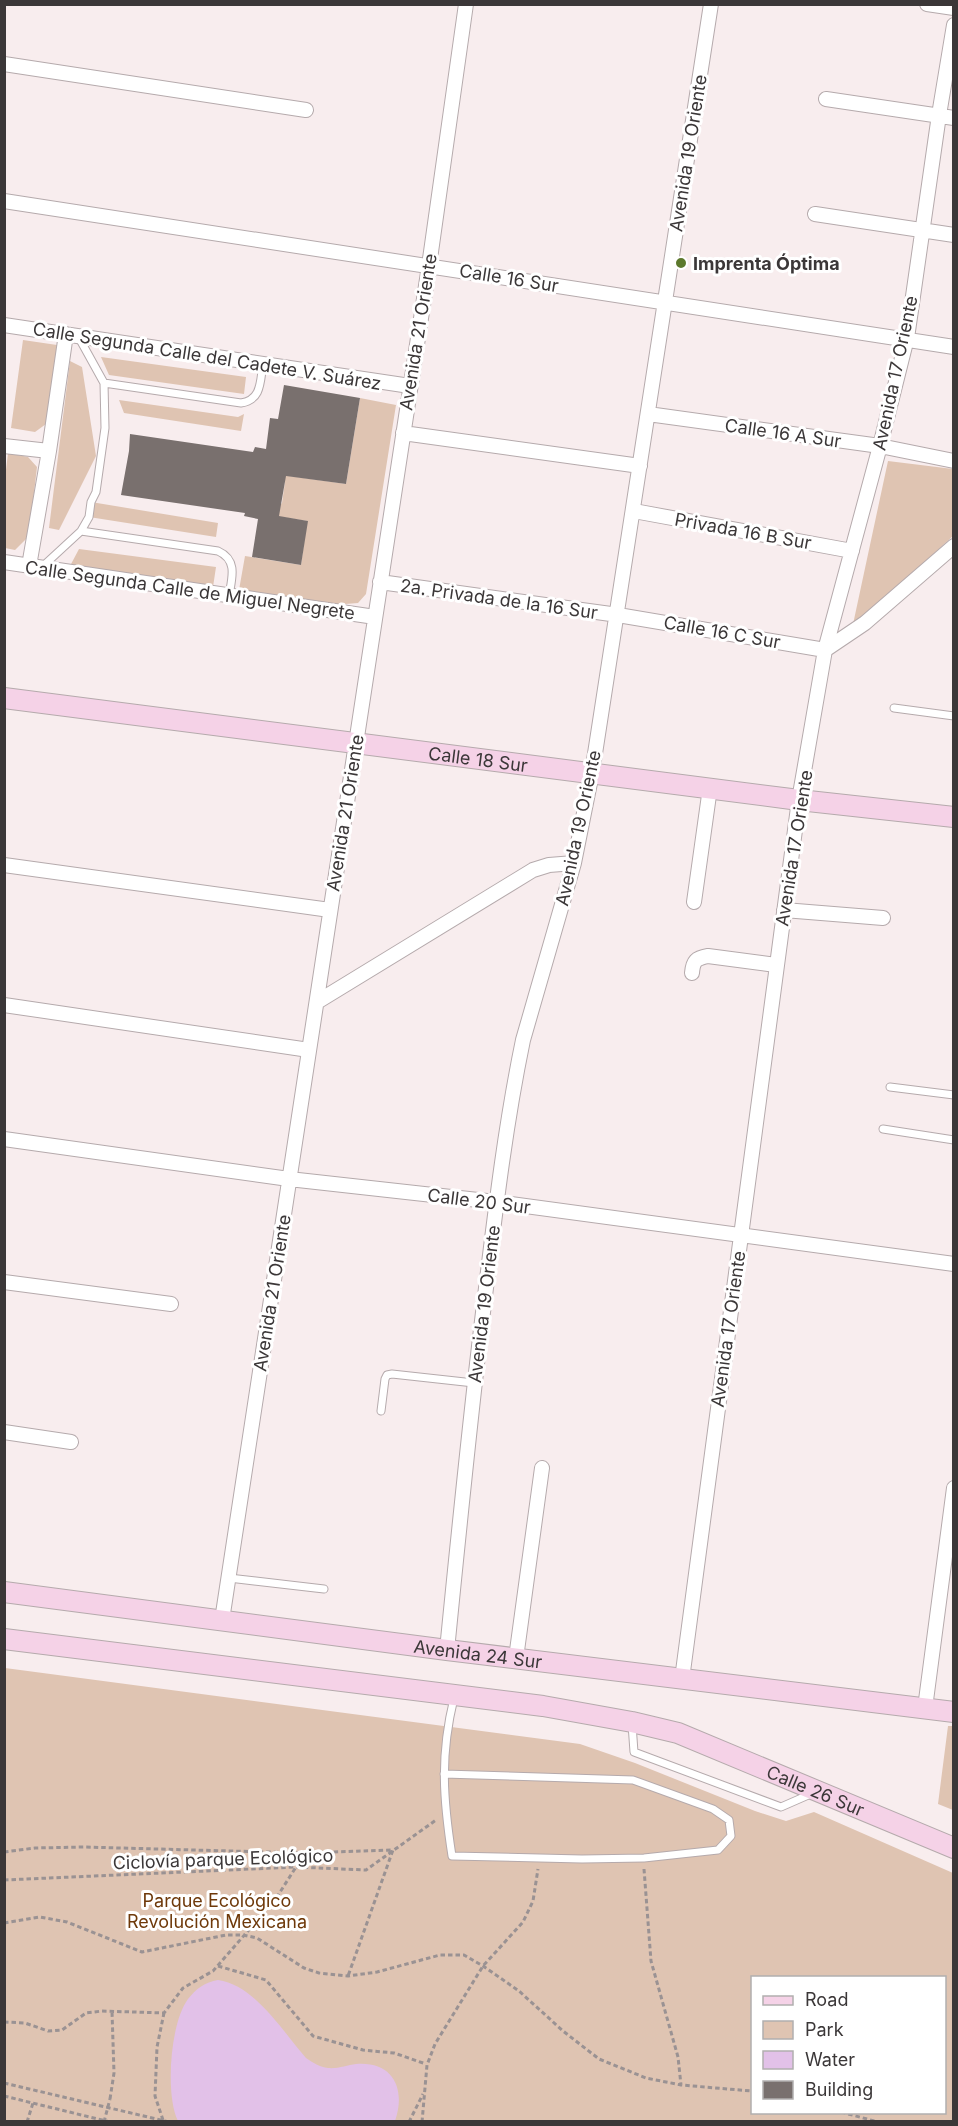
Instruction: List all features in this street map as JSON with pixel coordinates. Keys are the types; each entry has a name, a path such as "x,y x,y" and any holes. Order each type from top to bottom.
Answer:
{"main road":[{"name":"Calle 18 Sur","path":"4,698 710,789 954,818"},
{"name":"Avenida 24 Sur","path":"4,1592 447,1650 954,1712"},
{"path":"4,1639 543,1706 632,1722"},
{"name":"Calle 26 Sur","path":"632,1722 678,1733 954,1848"}],"street":[{"name":"Avenida 21 Oriente","path":"222,1620 429,266 466,4"},
{"name":"Avenida 19 Oriente","path":"447,1650 474,1383 496,1202 523,1040 574,862 592,773 711,4"},
{"path":"927,4 954,8"},
{"name":"Avenida 17 Oriente","path":"682,1679 799,800 825,650 907,339 954,25"},
{"path":"4,64 306,110"},
{"path":"826,99 954,118"},
{"name":"Calle 16 Sur","path":"4,201 954,347"},
{"path":"815,214 954,235"},
{"name":"Calle Segunda Calle del Cadete V. Suárez","path":"4,325 410,386"},
{"path":"35,567 49,451 72,335"},
{"name":"Calle 16 A Sur","path":"648,414 880,447 954,461"},
{"path":"403,433 640,466"},
{"path":"4,446 49,451"},
{"name":"Privada 16 B Sur","path":"634,511 852,550"},
{"path":"825,650 865,623 954,546"},
{"name":"Calle Segunda Calle de Miguel Negrete","path":"4,562 375,617"},
{"name":"2a. Privada de la 16 Sur","path":"380,582 618,615"},
{"name":"Calle 16 C Sur","path":"618,615 825,650"},
{"path":"694,902 710,789"},
{"path":"317,1002 533,870 549,865 574,862"},
{"path":"4,865 330,910"},
{"path":"784,910 883,918"},
{"path":"692,974 693,963 698,957 708,956 776,965"},
{"path":"4,1005 309,1050"},
{"name":"Calle 20 Sur","path":"4,1139 289,1179 496,1202 954,1264"},
{"path":"4,1282 171,1304"},
{"path":"4,1432 71,1442"},
{"path":"516,1658 542,1468"},
{"path":"925,1708 954,1488"}],"lane":[{"path":"35,567 81,531 89,517 91,502 96,492 105,428 104,383 72,335"},
{"path":"104,383 241,403 249,402 256,396 263,364"},
{"path":"81,531 218,551 232,562 233,571 229,595"},
{"path":"894,708 954,716"},
{"path":"890,1087 954,1095"},
{"path":"883,1129 954,1140"},
{"path":"381,1411 387,1375 474,1383"},
{"path":"228,1578 324,1589"},
{"path":"444,1774 633,1779 713,1809 729,1820 731,1836 718,1850 644,1858 452,1856 445,1810 444,1774 444,1748 454,1695"},
{"path":"632,1722 634,1752 781,1807 819,1791"}],"path":[{"name":"Ciclovía parque Ecológico","path":"4,1880 296,1867 366,1870 443,1815"},
{"path":"4,1852 35,1848 84,1847 304,1853 393,1850 348,1976"},
{"path":"422,2121 427,2065 435,2044 483,1966 523,1922 533,1901 540,1858"},
{"path":"644,1858 651,1961 678,2057 681,2085"},
{"path":"163,2120 155,2096 157,2047 164,2013 183,1988 218,1966 275,1900 296,1867"},
{"path":"4,1923 40,1917 67,1922 142,1952 226,1935 243,1935 257,1938 304,1968 319,1973 348,1976 377,1972 440,1955 464,1955 519,1991 563,2031 599,2059 646,2078 681,2085 751,2091"},
{"path":"218,1966 266,1980 313,2036 363,2050 394,2053 427,2065"},
{"path":"105,2121 114,2073 112,2012"},
{"path":"4,2022 25,2023 48,2031 62,2030 86,2013 164,2013"},
{"path":"4,2083 169,2121"},
{"path":"409,2121 424,2092"},
{"path":"4,2096 110,2121"},
{"path":"27,2121 33,2102"},
{"path":"850,2114 878,2121"}],"green space":[{"path":"23,340 57,345 46,424 35,432 11,428"},
{"path":"101,357 246,377 244,394 109,375"},
{"path":"70,361 82,367 96,456 59,530 49,528"},
{"path":"360,398 396,405 366,594 358,603 333,605 239,590 245,556 301,565 307,521 269,515 282,503 285,482 276,474 346,484"},
{"path":"119,400 238,417 244,414 241,431 124,413"},
{"path":"8,453 28,457 37,467 29,536 15,550 5,548 5,478"},
{"path":"888,461 953,469 953,536 852,629"},
{"path":"91,502 218,523 216,537 89,517"},
{"path":"79,549 216,567 213,587 70,566"},
{"name":"Parque Ecológico Revolución Mexicana","path":"5,1668 580,1744 786,1821 814,1812 953,1873 953,2121 5,2121"},
{"path":"948,1726 953,1726 953,1810 938,1804"}],"water":[{"path":"218,1980 231,1984 256,2000 306,2058 314,2063 332,2068 369,2064 380,2067 388,2073 398,2089 398,2110 395,2121 178,2121 174,2109 171,2077 173,2041 177,2025 182,2010 191,1995 205,1984"}],"building":[{"path":"284,385 360,398 346,484 286,476 279,516 308,521 301,565 252,557 258,519 244,516 245,513 121,495 130,434 253,452 255,447 266,449 270,418 278,419"}],"place":[{"name":"Imprenta Óptima","path":"681,263"}]}
